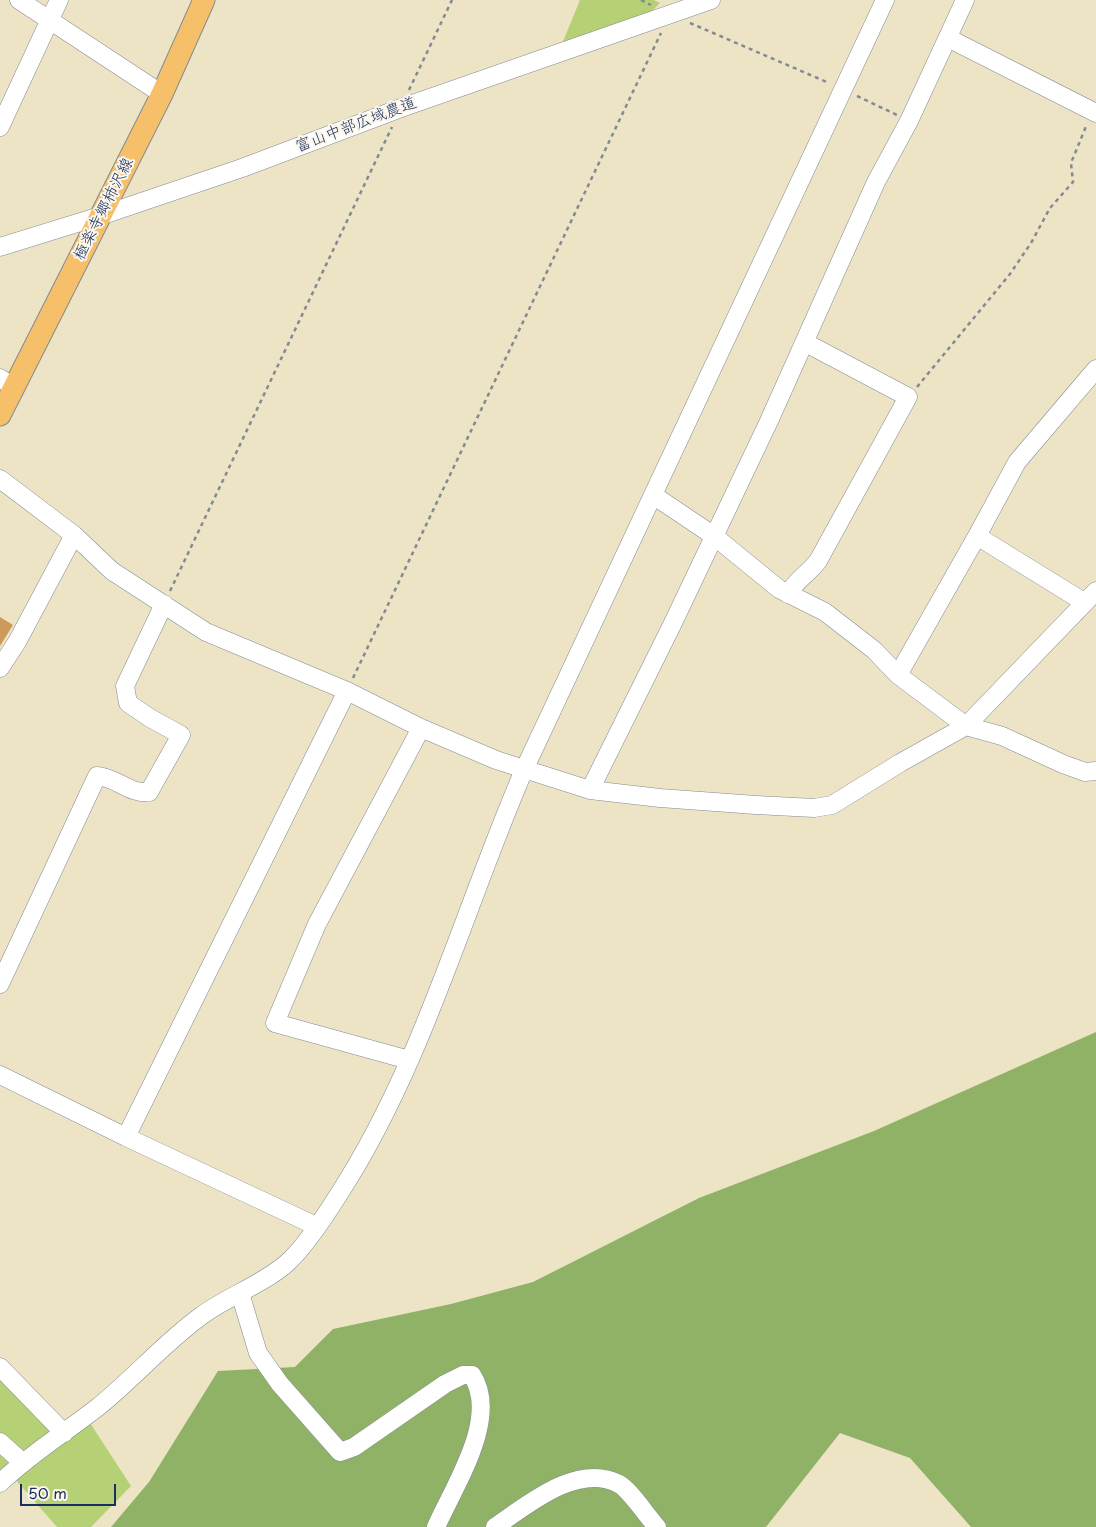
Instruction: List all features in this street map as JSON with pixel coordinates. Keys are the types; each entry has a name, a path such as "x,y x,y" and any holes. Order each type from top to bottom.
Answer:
{"main road":[{"name":"極楽寺郷柿沢線","path":"0,416 7,383 100,216 162,94 204,0"}],"street":[{"path":"19,0 162,94"},
{"path":"0,127 59,0"},
{"name":"富山中部広域農道","path":"0,247 100,216 326,138 401,108 674,7 711,0"},
{"path":"0,1483 22,1463 100,1405 163,1346 203,1314 240,1293 287,1262 316,1226 349,1179 380,1126 409,1060 497,832 524,770 884,0"},
{"path":"590,790 611,751 714,536 806,342 876,182 909,121 965,0"},
{"path":"948,38 1095,110"},
{"path":"788,594 793,585 808,575 818,562 908,397 806,342"},
{"path":"898,675 1017,462 1096,369"},
{"path":"0,479 74,536 112,572 206,632 348,691 422,728 524,770 590,790 756,806 814,808 832,805 900,763 966,726 1091,598 977,536"},
{"path":"653,495 714,536 779,590 825,612 874,650 898,675 966,726 1002,736 1085,772 1096,771"},
{"path":"0,668 17,642 74,536"},
{"path":"0,984 97,776 106,777 141,793 149,792 182,735 150,718 128,703 125,686 164,604"},
{"path":"126,1137 348,691"},
{"path":"409,1060 275,1022 316,924 422,728"},
{"path":"0,1075 126,1137 316,1226"},
{"path":"240,1293 258,1353 280,1384 340,1452 354,1447 445,1384 463,1375 472,1375 478,1384 482,1402 476,1442 436,1527"},
{"path":"0,1367 64,1433"},
{"path":"0,1442 22,1463"},
{"path":"495,1527 558,1486 570,1481 602,1478 620,1484 657,1527"}],"path":[{"path":"164,604 452,0"},
{"path":"348,691 674,7 909,121"},
{"path":"908,397 1010,274 1032,243 1050,208 1073,182 1071,163 1095,110"}],"green space":[{"path":"580,0 654,0 660,3 649,14 562,44"},
{"path":"1096,1032 1096,1527 971,1527 910,1458 840,1433 766,1527 111,1527 149,1482 218,1371 295,1367 333,1329 451,1304 533,1282 699,1198 874,1131"},
{"path":"0,1360 72,1436 90,1423 131,1486 91,1527 57,1527 7,1470 0,1476"}],"building":[{"path":"0,617 13,625 0,646"}]}
